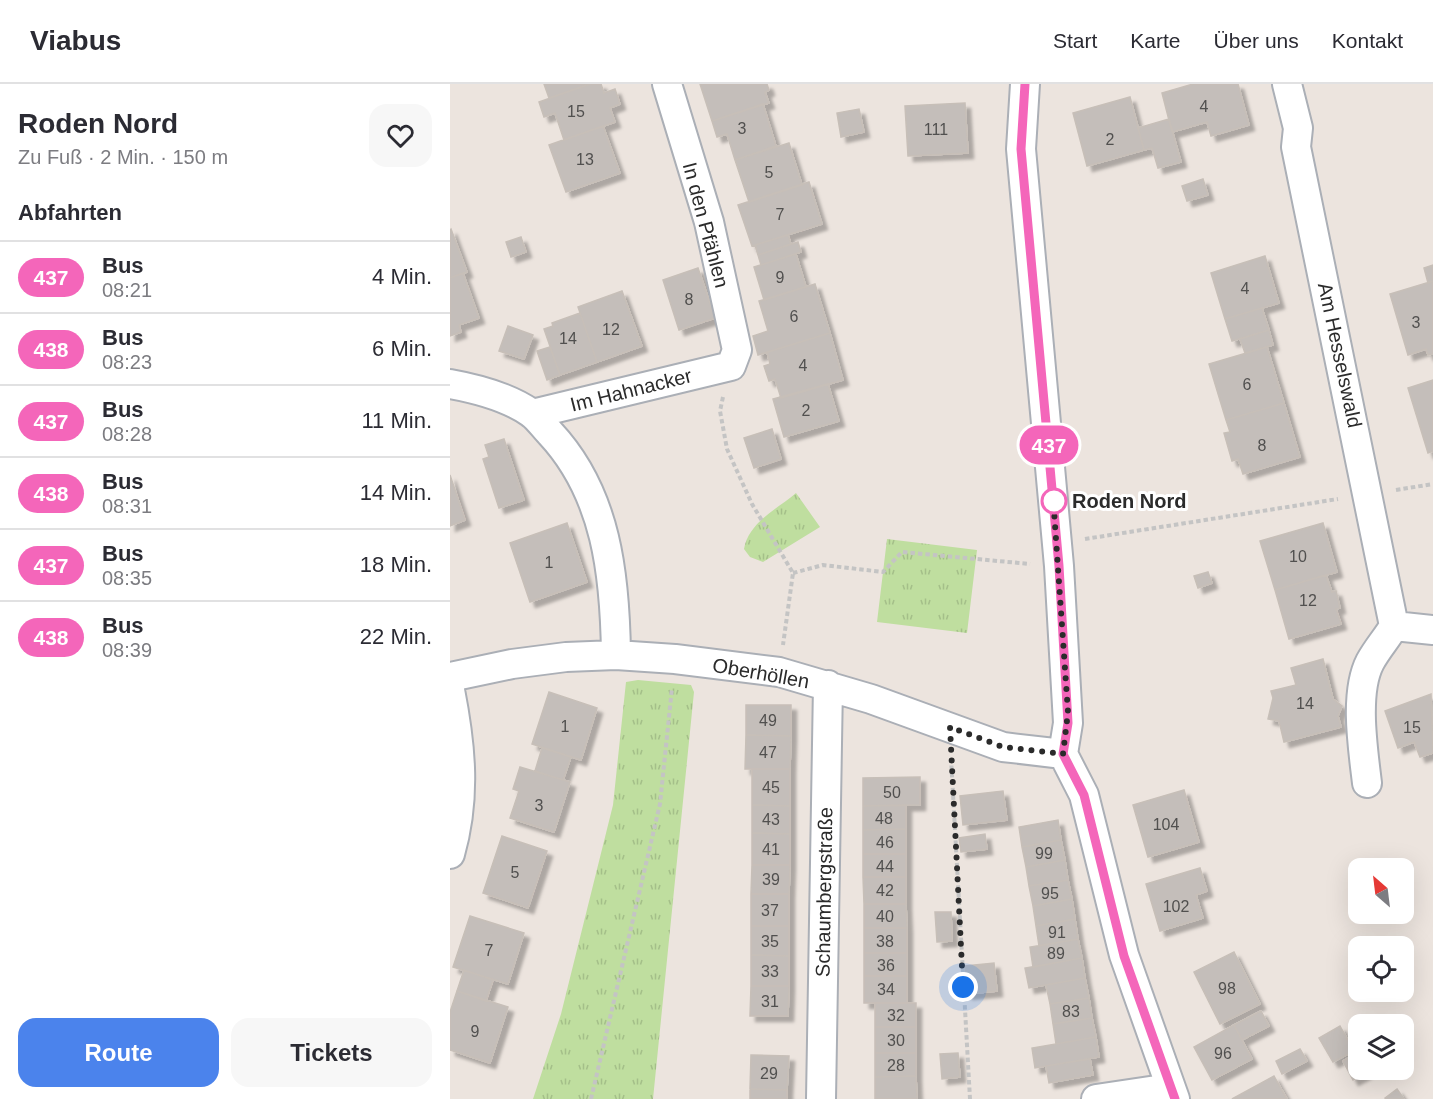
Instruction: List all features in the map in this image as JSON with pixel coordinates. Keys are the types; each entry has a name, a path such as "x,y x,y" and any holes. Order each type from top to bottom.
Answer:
{"street":[{"name":"In den Pfählen","path":"666,84 709,222 737,350 730,366"},
{"path":"1025,84 1021,149 1058,555 1068,723 1063,754 1084,795 1124,956 1172,1093 1096,1099"},
{"name":"Am Hesselswald","path":"1287,84 1298,128 1296,147 1395,626"},
{"name":"Im Hahnacker","path":"532,414 730,366"},
{"name":"Im Hahnacker","path":"450,384 501,397 532,414 562,446 585,481 603,525 615,597 616,656"},
{"path":"1367,783 1362,737 1365,674 1370,661 1395,626 1433,630"},
{"name":"Oberhöllen","path":"450,677 555,658 616,656 675,659 779,672 828,685 1003,747 1063,754"},
{"name":"Schaumbergstraße","path":"821,1099 828,685"},
{"path":"450,690 461,759 461,786 456,832 450,854"}],"path":[{"path":"730,366 720,411 727,449 752,504 793,573 779,672"},
{"path":"793,573 823,565 883,572 902,552 1058,555 1369,494 1433,484"},
{"path":"591,1099 660,804 675,659"},
{"path":"950,727 952,808 970,1099"}],"green space":[{"path":"796,493 820,527 763,562 750,557 744,549 751,531 764,517"},
{"path":"887,539 977,550 967,633 877,622"},
{"path":"638,680 691,685 694,692 653,1099 533,1099 561,1014 613,805 626,682"}],"building":[{"path":"544,84 590,84 549,98"},
{"path":"590,84 601,84 604,93 615,89 620,104 610,108 615,122 564,140 555,113 544,117 539,102"},
{"path":"700,84 767,84 769,90 765,92 769,103 712,121"},
{"path":"1193,84 1238,84 1249,125 1211,136 1207,122 1172,132 1162,93"},
{"path":"1130,97 1144,150 1087,166 1073,113"},
{"path":"965,103 968,153 908,156 905,106"},
{"path":"763,104 776,146 735,160 727,134 717,137 712,121"},
{"path":"859,109 864,132 841,137 837,113"},
{"path":"1169,119 1181,162 1158,168 1152,148 1144,150 1138,128"},
{"path":"603,126 620,173 566,192 549,145"},
{"path":"789,143 802,185 749,202 735,160"},
{"path":"1203,179 1208,195 1187,201 1182,186"},
{"path":"809,182 822,224 752,246 738,205"},
{"path":"450,230 467,272 450,278"},
{"path":"788,235 791,244 758,255 755,245"},
{"path":"521,237 526,252 511,257 506,242"},
{"path":"798,242 801,252 761,265 758,255"},
{"path":"796,254 806,287 764,300 754,267"},
{"path":"1265,256 1279,303 1225,319 1211,273"},
{"path":"1433,265 1433,281 1428,283 1424,268"},
{"path":"698,268 715,318 679,330 663,280"},
{"path":"463,273 479,318 459,325 461,332 450,336 450,278"},
{"path":"1433,281 1433,354 1428,355 1426,349 1408,355 1390,294"},
{"path":"815,284 830,333 758,355 753,336 768,331 759,301"},
{"path":"622,291 642,346 597,362 578,307"},
{"path":"1262,308 1269,330 1232,341 1225,319"},
{"path":"580,313 597,362 560,375 544,329 553,326 552,323"},
{"path":"508,326 533,335 524,359 499,351"},
{"path":"1269,330 1273,345 1245,353 1240,339"},
{"path":"830,333 843,380 781,398 775,379 769,381 764,366 770,364 767,352"},
{"path":"550,347 560,375 547,380 537,351"},
{"path":"1267,347 1284,403 1226,420 1209,364"},
{"path":"1433,380 1433,451 1428,453 1408,388"},
{"path":"828,384 839,421 784,437 773,399"},
{"path":"1284,403 1300,457 1243,474 1238,459 1232,461 1224,433 1230,432 1226,420"},
{"path":"772,429 781,459 754,468 744,438"},
{"path":"504,439 524,500 499,508 483,459 489,457 485,445"},
{"path":"450,475 465,520 450,526"},
{"path":"567,523 587,582 530,602 510,543"},
{"path":"1323,523 1337,572 1275,590 1260,541"},
{"path":"1208,572 1212,583 1198,588 1194,576"},
{"path":"1326,575 1332,592 1336,591 1340,608 1336,609 1341,624 1289,639 1275,590"},
{"path":"1323,659 1333,699 1342,706 1338,716 1341,727 1284,742 1279,721 1268,719 1273,698 1271,691 1296,685 1291,668"},
{"path":"549,692 597,708 581,760 532,744"},
{"path":"1431,694 1433,753 1420,757 1414,742 1398,748 1385,711"},
{"path":"746,705 791,705 791,736 746,735"},
{"path":"746,735 791,736 790,769 745,769"},
{"path":"542,748 571,757 563,780 535,771"},
{"path":"520,767 570,782 554,832 510,818 519,791 513,789"},
{"path":"752,769 790,769 790,806 752,805"},
{"path":"920,777 920,805 863,806 863,778"},
{"path":"1184,790 1199,842 1148,857 1133,805"},
{"path":"1003,791 1007,820 963,825 960,796"},
{"path":"752,805 790,806 790,834 752,833"},
{"path":"906,805 906,829 863,830 863,806"},
{"path":"1058,820 1061,840 1022,847 1019,827"},
{"path":"906,829 906,854 863,854 863,830"},
{"path":"752,833 790,834 790,865 752,865"},
{"path":"985,834 987,849 961,852 959,838"},
{"path":"502,836 547,851 528,908 483,893"},
{"path":"1061,840 1065,860 1026,867 1022,847"},
{"path":"863,854 906,854 906,877 863,877"},
{"path":"1065,860 1068,880 1029,886 1026,867"},
{"path":"752,865 790,865 789,894 751,894"},
{"path":"1200,868 1207,891 1196,895 1203,918 1160,931 1146,884"},
{"path":"863,877 906,877 906,904 864,904"},
{"path":"1068,880 1072,899 1033,906 1029,886"},
{"path":"751,894 789,894 789,926 751,926"},
{"path":"1072,899 1075,919 1036,926 1033,906"},
{"path":"864,904 906,904 907,928 864,928"},
{"path":"935,912 951,912 952,941 937,942"},
{"path":"470,916 524,933 508,984 453,967"},
{"path":"1075,919 1078,939 1039,946 1036,926"},
{"path":"751,926 789,926 789,956 751,955"},
{"path":"864,928 907,928 907,953 864,953"},
{"path":"1078,939 1082,958 1033,967 1030,947"},
{"path":"1234,952 1260,1004 1220,1024 1194,972"},
{"path":"864,953 907,953 907,976 864,976"},
{"path":"751,955 789,956 789,986 751,986"},
{"path":"1082,958 1085,978 1029,988 1025,968"},
{"path":"994,963 997,991 967,994 965,966"},
{"path":"464,970 493,980 486,1001 457,991"},
{"path":"864,976 907,976 907,1003 864,1003"},
{"path":"1085,978 1089,998 1050,1004 1046,985"},
{"path":"751,986 789,986 788,1016 750,1016"},
{"path":"457,991 508,1007 490,1063 450,1050 450,1012"},
{"path":"1089,998 1092,1018 1053,1024 1050,1004"},
{"path":"875,1003 916,1003 916,1027 875,1027"},
{"path":"1261,1011 1269,1026 1242,1040 1234,1025"},
{"path":"1092,1018 1096,1037 1056,1044 1053,1024"},
{"path":"1234,1025 1252,1059 1212,1080 1194,1047"},
{"path":"1340,1026 1348,1040 1348,1054 1333,1062 1319,1038"},
{"path":"875,1027 916,1027 916,1053 875,1053"},
{"path":"1096,1037 1099,1057 1035,1068 1032,1048"},
{"path":"1300,1049 1307,1061 1282,1074 1276,1061"},
{"path":"875,1053 916,1053 916,1076 875,1077"},
{"path":"958,1053 960,1077 942,1079 940,1054"},
{"path":"751,1055 789,1056 787,1090 750,1089"},
{"path":"1348,1058 1348,1070 1343,1061"},
{"path":"1090,1059 1093,1075 1049,1083 1046,1066"},
{"path":"916,1076 917,1099 875,1099 875,1077"},
{"path":"1274,1076 1287,1099 1232,1099"},
{"path":"750,1089 787,1090 787,1099 750,1099"},
{"path":"1397,1089 1404,1099 1385,1098"}],"bus line":[{"name":"437","path":"1025,84 1021,149 1057,543 1068,712 1063,754 1084,795 1124,956 1152,1040 1175,1099"}],"place":[{"name":"Roden Nord","path":"1054,501"}],"route":[{"path":"963,987 952,808 950,727 1003,747 1063,754 1068,712 1053,496 1054,501"}]}
